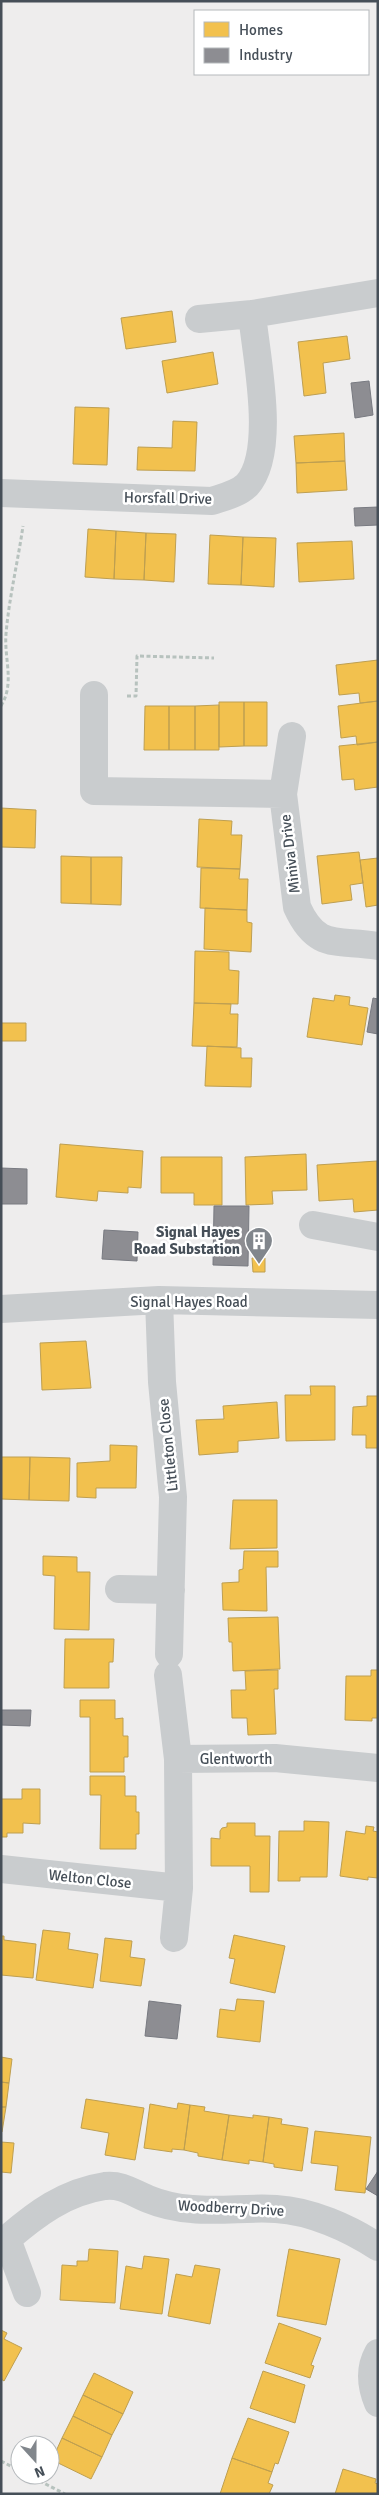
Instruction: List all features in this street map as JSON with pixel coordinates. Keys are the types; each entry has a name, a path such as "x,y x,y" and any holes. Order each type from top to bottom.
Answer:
{"street":[{"path":"198,319 252,314 378,293"},
{"name":"Horsfall Drive","path":"1,493 212,501 232,494 246,486 252,478 258,462 264,432 252,314"},
{"name":"Miniva Drive","path":"94,695 94,791 217,791 283,794"},
{"name":"Miniva Drive","path":"292,736 283,794 293,887 297,907 304,924 313,934 326,940 378,946"},
{"path":"313,1225 378,1237"},
{"name":"Signal Hayes Road","path":"1,1308 159,1300 378,1305"},
{"name":"Littleton Close","path":"159,1300 162,1382 173,1497 168,1665"},
{"path":"119,1589 171,1590"},
{"name":"Glentworth","path":"168,1665 178,1759 275,1758 378,1768"},
{"path":"174,1938 179,1888 178,1759"},
{"name":"Welton Close","path":"1,1869 179,1888"},
{"name":"Woodberry Drive","path":"27,2293 4,2240 62,2198 106,2186 122,2187 149,2200 192,2209 277,2209 320,2218 378,2247"},
{"path":"378,2352 371,2372 373,2392 378,2403"}],"path":[{"path":"1,706 6,698 9,680 6,635 28,493"},
{"path":"94,695 136,696 137,656 214,658"},
{"path":"47,2485 65,2494"}],"building: Homes":[{"path":"172,311 176,342 126,349 121,318"},
{"path":"347,336 350,359 323,363 326,393 304,396 298,342"},
{"path":"213,352 218,384 167,393 162,361"},
{"path":"75,407 109,408 107,465 73,464"},
{"path":"173,421 197,422 195,471 137,470 138,447 172,448"},
{"path":"344,433 345,461 296,463 294,436"},
{"path":"345,461 347,490 297,493 296,463"},
{"path":"88,529 116,531 114,579 85,577"},
{"path":"116,531 146,533 144,580 114,579"},
{"path":"146,533 176,534 174,582 144,580"},
{"path":"210,535 243,537 241,585 208,584"},
{"path":"243,537 276,538 274,587 241,585"},
{"path":"352,541 354,579 299,582 297,543"},
{"path":"378,660 378,701 360,703 359,693 339,695 336,665"},
{"path":"378,701 378,742 357,745 356,736 341,738 338,706"},
{"path":"219,702 244,702 244,746 219,747"},
{"path":"244,702 267,702 267,746 244,746"},
{"path":"219,705 219,750 195,750 195,706"},
{"path":"145,706 169,706 169,750 144,750"},
{"path":"169,706 195,706 195,750 169,750"},
{"path":"378,742 378,787 355,790 354,779 342,780 339,746"},
{"path":"1,808 36,810 35,848 1,847"},
{"path":"199,819 232,821 231,835 242,835 240,869 197,867"},
{"path":"359,852 363,883 350,885 352,900 322,904 317,856"},
{"path":"61,856 91,857 91,904 61,903"},
{"path":"91,857 122,857 121,905 91,904"},
{"path":"378,858 378,905 366,907 360,860"},
{"path":"201,868 240,869 239,879 248,879 247,910 200,908"},
{"path":"205,908 247,910 247,922 252,923 251,952 204,949"},
{"path":"195,951 229,952 229,970 239,971 238,1004 194,1003"},
{"path":"335,995 350,997 349,1005 368,1008 362,1045 307,1037 313,998 334,1001"},
{"path":"194,1003 231,1004 230,1014 238,1014 237,1047 192,1046"},
{"path":"1,1023 26,1023 26,1041 1,1041"},
{"path":"207,1046 241,1048 241,1058 252,1058 251,1087 205,1086"},
{"path":"60,1144 143,1151 141,1188 128,1187 128,1193 98,1191 97,1201 56,1197"},
{"path":"306,1154 307,1190 272,1191 273,1204 246,1205 245,1157"},
{"path":"161,1157 222,1157 222,1205 194,1205 194,1193 161,1193"},
{"path":"377,1161 378,1210 354,1212 353,1199 319,1201 317,1165"},
{"name":"Signal Hayes Road Substation","path":"252,1258 265,1258 265,1272 253,1272"},
{"path":"86,1341 91,1388 42,1390 40,1343"},
{"path":"310,1386 335,1386 335,1440 286,1441 285,1395 311,1395"},
{"path":"367,1396 378,1396 378,1448 366,1448 366,1435 352,1435 353,1407 367,1406"},
{"path":"277,1402 279,1438 238,1441 238,1452 199,1455 196,1420 224,1419 223,1406"},
{"path":"110,1445 137,1446 136,1488 96,1488 96,1498 77,1497 77,1463 110,1461"},
{"path":"1,1457 30,1457 29,1500 1,1499"},
{"path":"30,1457 70,1458 69,1501 29,1500"},
{"path":"233,1500 277,1500 277,1548 230,1549"},
{"path":"244,1551 278,1551 278,1567 266,1567 267,1611 223,1610 222,1583 239,1582 239,1570 243,1569"},
{"path":"43,1556 77,1557 77,1572 90,1572 89,1630 54,1629 55,1576 43,1575"},
{"path":"278,1617 280,1669 233,1671 232,1642 229,1642 228,1618"},
{"path":"65,1639 114,1639 113,1662 109,1662 109,1688 64,1688"},
{"path":"278,1670 278,1689 274,1689 276,1734 248,1735 247,1718 232,1718 231,1690 246,1690 245,1671"},
{"path":"371,1670 378,1670 378,1718 372,1718 372,1721 345,1720 346,1676 371,1676"},
{"path":"80,1700 115,1700 115,1719 123,1718 123,1736 128,1736 128,1757 124,1757 124,1772 90,1772 90,1717 80,1717"},
{"path":"90,1776 125,1776 125,1796 136,1796 136,1812 139,1812 139,1834 136,1834 136,1849 100,1849 101,1795 90,1795"},
{"path":"22,1789 40,1789 40,1824 23,1823 23,1833 7,1833 7,1837 1,1837 1,1799 22,1799"},
{"path":"304,1821 329,1822 327,1877 300,1877 300,1881 278,1881 279,1831 304,1831"},
{"path":"227,1823 255,1823 255,1836 270,1836 269,1892 250,1892 250,1866 211,1866 211,1838 220,1839 220,1831 222,1828 227,1827"},
{"path":"366,1826 374,1827 373,1831 378,1832 378,1878 368,1877 368,1880 340,1876 346,1831 365,1834"},
{"path":"43,1930 70,1933 68,1949 98,1954 93,1988 36,1980"},
{"path":"234,1935 285,1946 275,1993 230,1983 235,1959 229,1958"},
{"path":"1,1936 4,1936 4,1940 36,1944 33,1978 1,1975"},
{"path":"105,1938 132,1941 130,1957 145,1959 141,1986 100,1981"},
{"path":"237,1999 264,2001 260,2042 217,2037 220,2009 235,2011"},
{"path":"1,2057 12,2059 9,2083 1,2082"},
{"path":"1,2082 9,2083 6,2107 1,2107"},
{"path":"86,2099 144,2108 135,2160 105,2155 109,2133 81,2128"},
{"path":"178,2103 190,2105 184,2150 172,2149 172,2152 144,2148 150,2104 177,2109"},
{"path":"190,2105 205,2107 204,2111 229,2115 222,2160 198,2156 198,2153 184,2150"},
{"path":"1,2107 6,2107 2,2132 1,2132"},
{"path":"229,2115 253,2118 253,2115 269,2117 263,2162 249,2160 249,2164 222,2160"},
{"path":"269,2117 282,2119 281,2124 308,2128 302,2171 274,2167 274,2164 263,2162"},
{"path":"315,2131 371,2137 365,2193 335,2190 338,2166 311,2163"},
{"path":"1,2142 14,2143 11,2173 1,2172"},
{"path":"89,2249 118,2251 115,2303 60,2300 62,2265 77,2266 77,2261 88,2261"},
{"path":"289,2249 340,2259 326,2325 277,2316"},
{"path":"144,2256 169,2259 162,2314 120,2309 126,2266 142,2269"},
{"path":"195,2265 220,2269 210,2324 168,2316 176,2274 192,2277"},
{"path":"279,2323 321,2338 311,2365 314,2366 310,2378 265,2363"},
{"path":"1,2330 7,2333 4,2339 22,2348 4,2381 1,2379"},
{"path":"263,2371 305,2385 295,2423 250,2408"},
{"path":"94,2373 133,2392 123,2414 83,2395"},
{"path":"83,2395 123,2414 112,2435 73,2416"},
{"path":"73,2416 112,2435 102,2457 62,2438"},
{"path":"248,2418 289,2432 278,2464 275,2463 272,2472 232,2458"},
{"path":"62,2438 102,2457 91,2479 60,2464 60,2442"},
{"path":"232,2458 272,2472 268,2483 273,2485 269,2494 220,2494"},
{"path":"343,2469 376,2479 375,2483 378,2484 378,2494 335,2494"}],"building: Industry":[{"path":"369,381 373,415 355,418 351,383"},
{"path":"378,507 378,525 355,526 354,508"},
{"path":"373,998 378,999 378,1034 367,1032"},
{"path":"1,1168 27,1169 27,1204 1,1204"},
{"path":"214,1206 249,1206 248,1266 213,1265"},
{"path":"104,1230 138,1232 137,1261 102,1259"},
{"path":"1,1710 31,1710 30,1726 1,1725"},
{"path":"149,2001 181,2005 177,2039 145,2036"},
{"path":"378,2171 378,2196 366,2189"}],"place":[{"name":"Signal Hayes Road Substation","path":"259,1265"}]}
